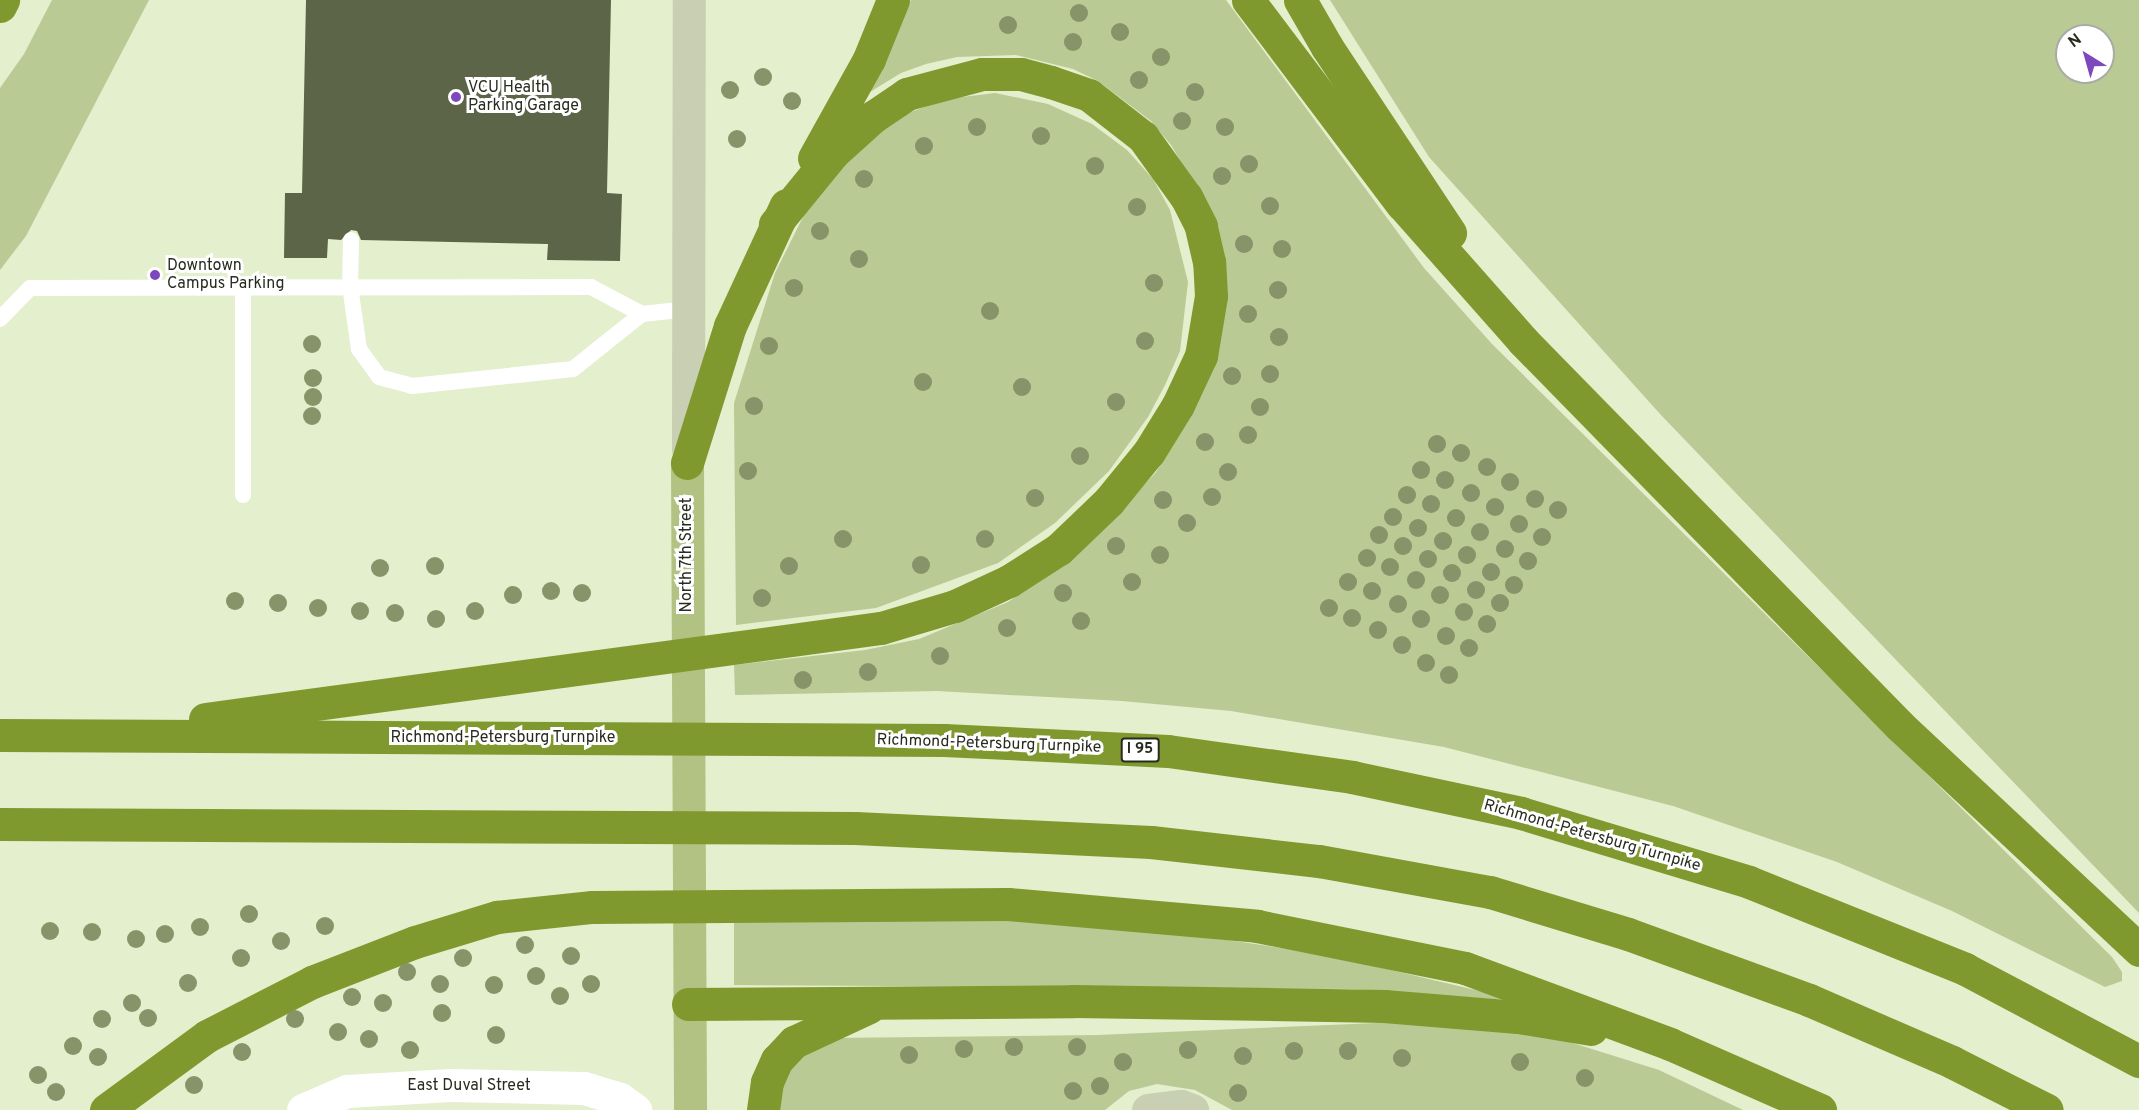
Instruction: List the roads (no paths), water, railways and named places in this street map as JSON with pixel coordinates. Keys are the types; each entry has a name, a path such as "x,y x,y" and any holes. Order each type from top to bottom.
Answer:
{"highway":[{"path":"0,6 3,0"},
{"path":"687,463 730,326 775,224 853,91 893,0"},
{"path":"1248,0 1402,204 1523,341 1900,726 2139,950"},
{"path":"1300,0 1370,114 1523,341"},
{"path":"86,736 881,628 955,606 1009,580 1059,549 1109,501 1149,452 1178,405 1201,356 1211,296 1209,262 1201,226 1186,197 1143,137 1089,95 1051,82 1021,74 982,74 908,94 874,116 833,153 775,224"},
{"name":"Richmond-Petersburg Turnpike","path":"0,735 944,740 1168,751 1352,777 1521,813 1749,882 1965,969 2139,1061"},
{"path":"0,824 855,828 1151,843 1319,861 1490,892 1628,934 1809,1000 1952,1062 2047,1110"},
{"path":"106,1110 207,1036 312,982 415,942 497,917 592,907 1008,903 1257,926 1465,968 1670,1044 1820,1110"},
{"path":"688,994 888,1000 1450,1009 1518,1017 1670,1044"},
{"path":"764,1110 772,1071 794,1042 888,1000"}],"main road":[{"name":"North 7th Street","path":"689,0 687,520 690,1110"},
{"path":"1148,1110 1180,1106 1192,1110"}],"street":[{"name":"East Duval Street","path":"303,1110 347,1091 450,1085 584,1088 620,1099 635,1110"}],"lane":[{"path":"351,240 350,286 359,349 379,377 412,386 573,369 642,314 688,309"},
{"path":"243,287 243,495"},
{"path":"0,319 30,288 591,287 642,314"}],"place":[{"name":"VCU Health Parking Garage","path":"456,97"},
{"name":"Downtown Campus Parking","path":"155,275"}]}
